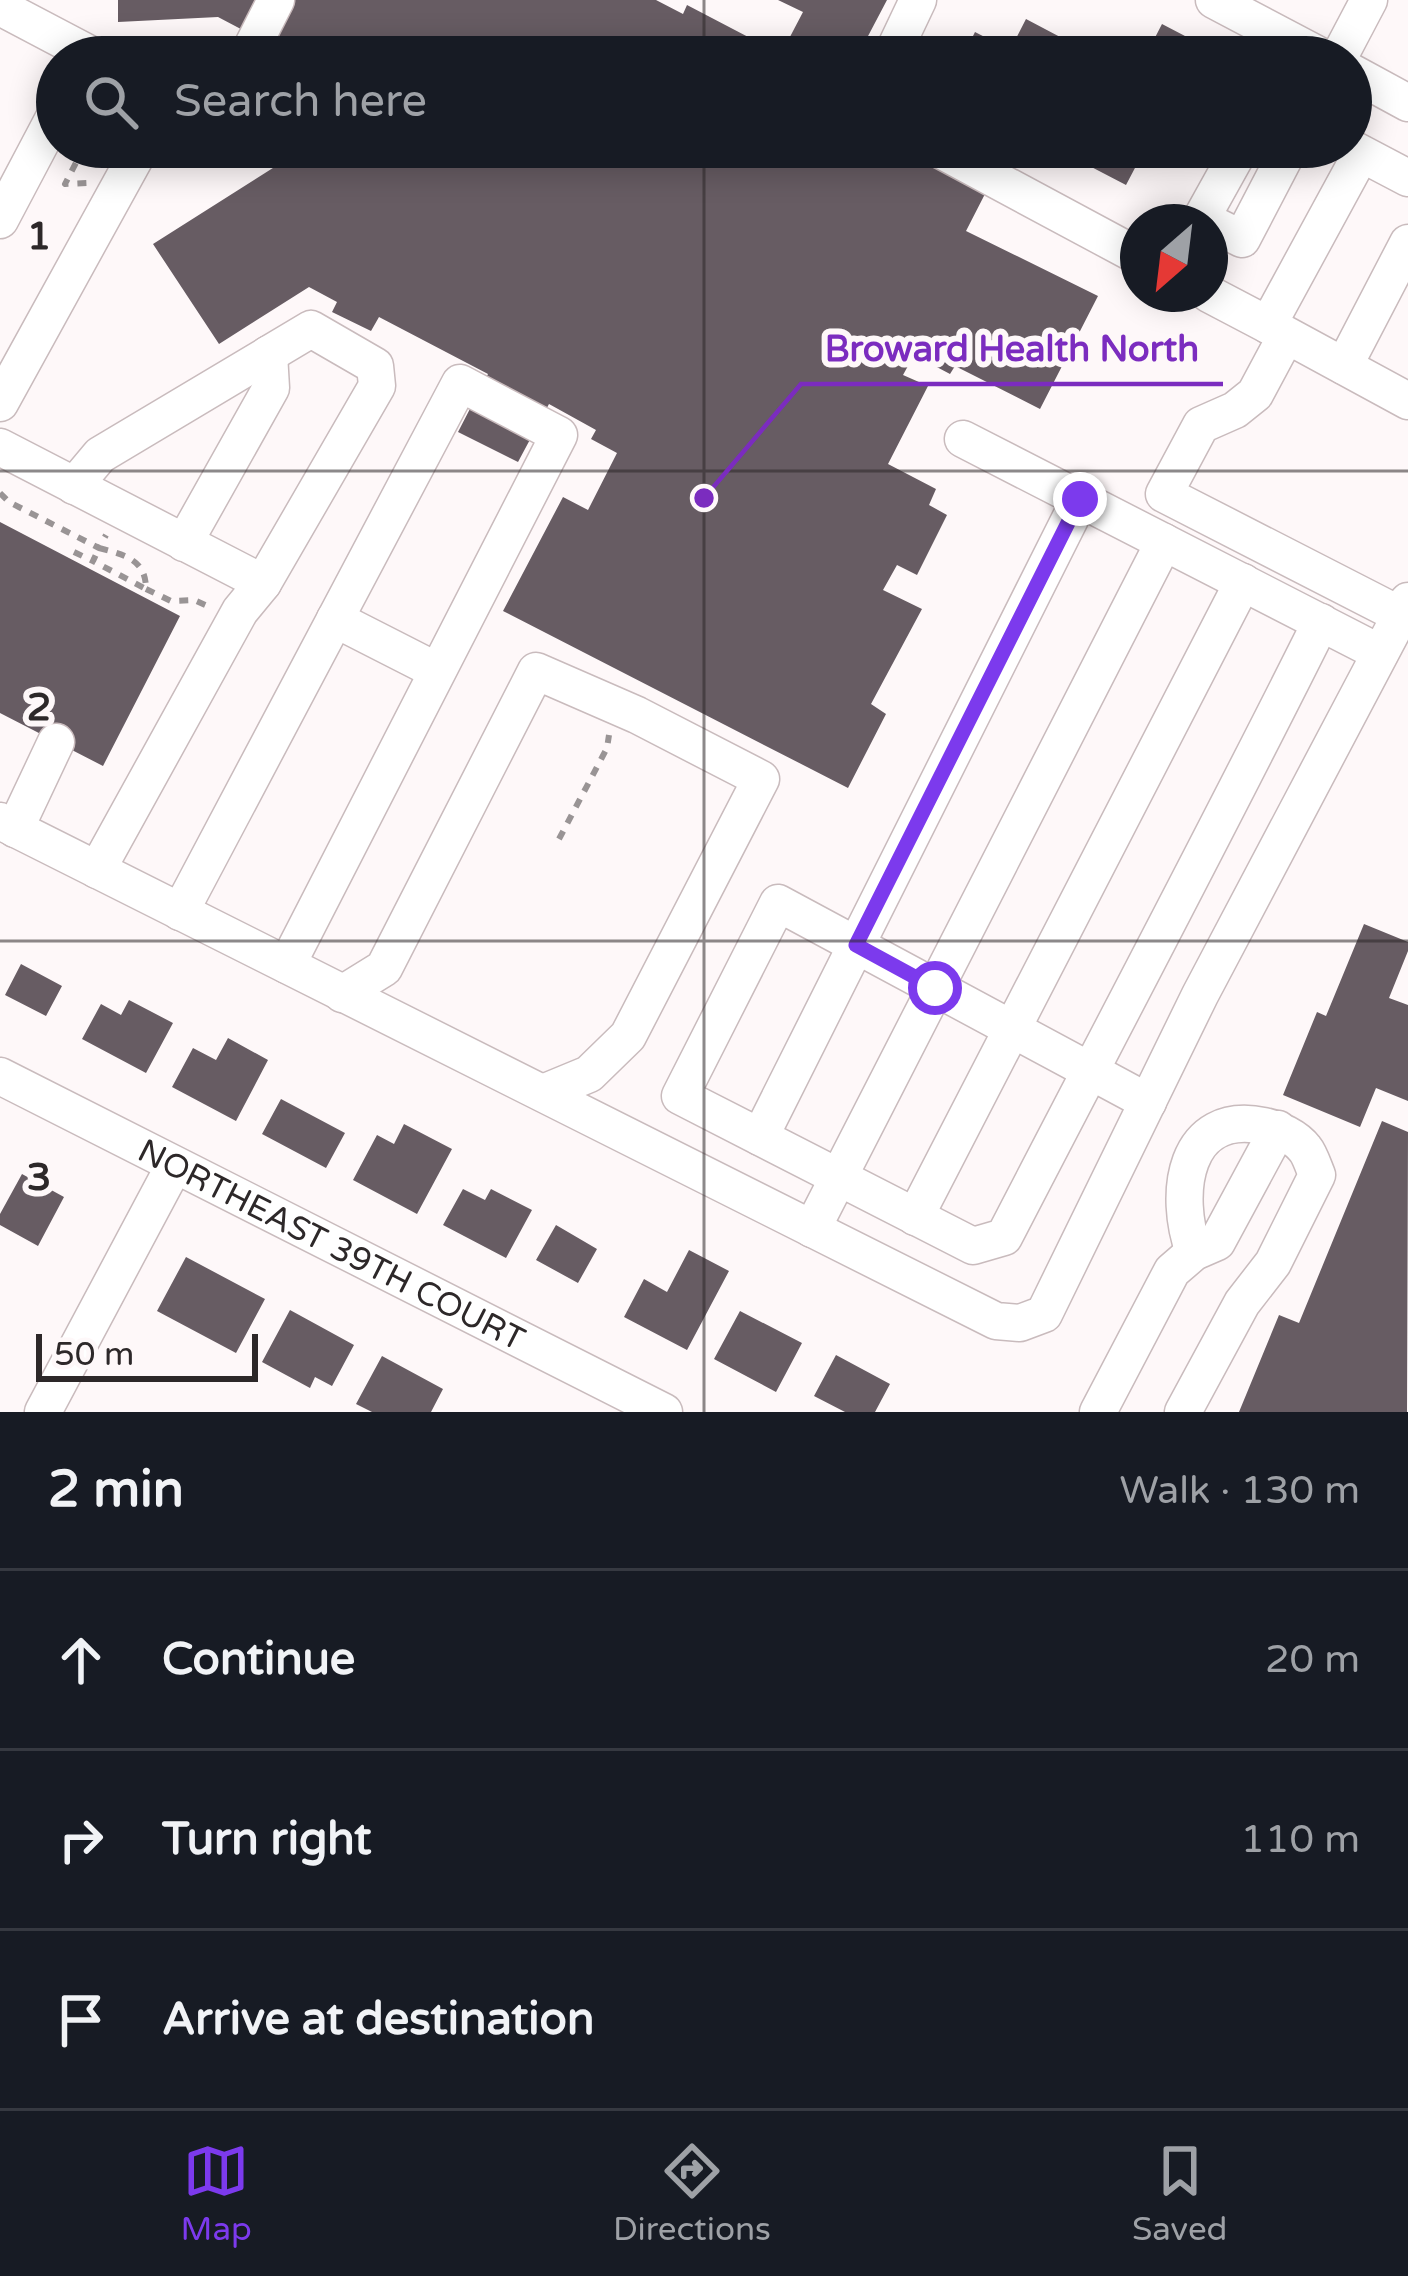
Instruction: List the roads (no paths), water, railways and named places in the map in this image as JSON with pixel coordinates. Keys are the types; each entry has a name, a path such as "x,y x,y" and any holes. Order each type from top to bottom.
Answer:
{"street":[{"path":"258,36 276,0"},
{"path":"901,36 918,0"},
{"path":"1214,0 1282,36"},
{"path":"1350,36 1369,0"},
{"path":"2,13 49,36"},
{"path":"1372,84 1408,104"},
{"path":"0,220 36,152"},
{"path":"1372,159 1408,178"},
{"path":"0,403 128,168"},
{"path":"974,168 1120,246"},
{"path":"1209,204 1229,168"},
{"path":"1228,232 1242,239 1279,168"},
{"path":"56,742 8,825 996,1321 1020,1323 1044,1314 1148,1102 1404,608 1164,494 1201,424 1235,410 1255,394 1277,330 1347,168"},
{"path":"1344,366 1408,242"},
{"path":"1228,304 1408,401"},
{"path":"74,486 100,455 311,329 376,366 376,386 263,584 240,611 98,870"},
{"path":"184,543 271,388 269,354"},
{"path":"181,912 460,383 559,435 286,965"},
{"path":"963,439 1380,652"},
{"path":"0,447 263,584"},
{"path":"760,1137 1080,499"},
{"path":"812,1228 1164,542"},
{"path":"915,1217 1243,582"},
{"path":"335,619 437,671"},
{"path":"1148,1102 1089,1073 778,903 680,1096 973,1246 1004,1238 1089,1073 1321,622"},
{"path":"342,994 384,968 536,671 761,779 628,1036 590,1073 543,1093"},
{"name":"NORTHEAST 39TH COURT","path":"0,1076 664,1412"},
{"path":"1183,1412 1242,1303 1273,1263 1317,1175 1306,1149 1278,1129 1243,1121 1216,1130 1196,1150 1184,1179 1183,1202 1205,1247 1242,1303"},
{"path":"1097,1412 1172,1271 1205,1247 1278,1129"},
{"path":"44,1412 173,1166"}],"place":[{"name":"Broward Health North","path":"704,498"}]}
